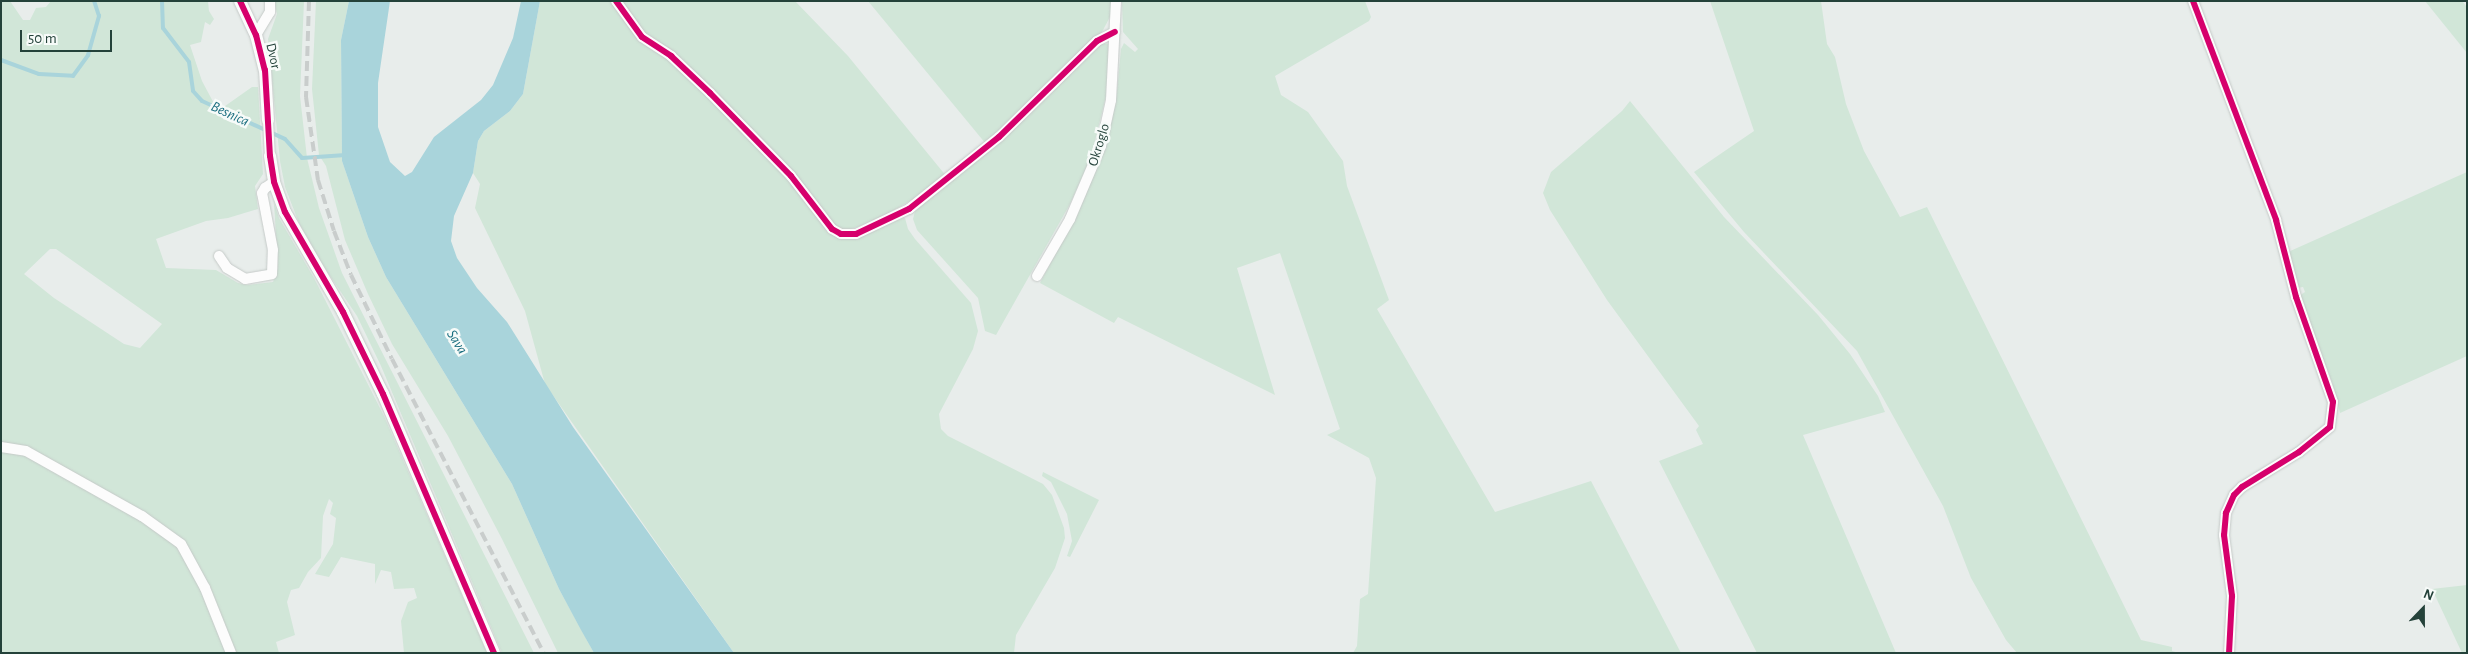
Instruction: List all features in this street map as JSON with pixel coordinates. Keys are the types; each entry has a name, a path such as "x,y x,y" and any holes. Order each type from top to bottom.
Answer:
{"street":[{"name":"Dvor","path":"240,1 256,36 265,70 268,120"},
{"path":"256,36 270,12 270,1"},
{"path":"616,1 642,37 672,56 710,93 791,176 832,229 841,234 856,234 909,209 999,137 1097,41 1115,32"},
{"name":"Okroglo","path":"1037,276 1070,218 1101,146 1111,100 1116,1"},
{"path":"2193,1 2276,220 2296,297 2333,402 2330,427 2299,452 2242,487 2234,495 2226,513 2224,535 2232,596 2229,653"},
{"path":"268,120 274,182 286,212 343,312 383,394 494,653"},
{"path":"219,256 227,268 245,279 272,274 274,250 262,193 265,188 274,182"},
{"path":"1,446 26,451 142,516 181,544 205,588 231,653"}],"green space":[{"path":"1,1 10,1 23,20 30,20 36,8 46,7 51,1 208,1 209,11 214,19 210,25 205,22 201,42 190,45 202,81 218,111 252,87 258,87 263,174 255,186 258,209 228,218 206,221 156,239 166,268 216,270 238,283 247,285 273,282 278,268 274,203 279,218 314,278 384,416 487,653 404,653 401,621 408,602 417,598 414,588 394,589 391,572 381,570 375,584 375,564 341,557 329,577 315,574 333,544 336,518 330,514 333,503 329,499 323,516 321,558 308,572 299,588 291,590 287,602 295,635 276,642 279,653 1,653","holes":["50,249 56,249 162,324 140,348 124,344 54,298 24,274"]},
{"path":"274,1 304,1 300,96 307,158 319,208 342,273 534,653 502,653 381,366 357,316 322,264 299,223 285,187 280,161 268,39 277,14"},
{"path":"316,1 349,1 341,40 342,161 368,237 386,277 512,484 559,589 594,653 558,653 502,539 448,436 392,344 368,294 345,240 326,166 319,155 312,89"},
{"path":"540,1 795,1 848,56 947,177 921,195 874,221 834,235 839,239 899,216 905,218 908,229 915,239 971,303 978,331 973,349 939,414 941,429 948,436 1043,484 1052,495 1064,528 1065,538 1055,568 1016,635 1014,653 734,653 545,384 525,311 475,208 480,184 473,173 478,141 484,131 510,111 523,94"},
{"path":"868,1 1112,1 1112,13 1102,32 986,144"},
{"path":"1122,1 1365,1 1371,17 1369,21 1275,76 1281,95 1308,112 1343,161 1347,186 1389,300 1377,309 1495,512 1591,481 1681,653 1353,653 1357,646 1360,599 1368,594 1376,478 1369,458 1327,435 1340,429 1280,253 1237,268 1275,395 1118,317 1114,323 1040,283 1083,201 1105,148 1116,102 1121,49 1124,43 1135,52 1138,49 1123,32"},
{"path":"1710,1 1821,1 1827,44 1835,57 1846,104 1864,151 1900,217 1927,207 2141,640 2172,647 2172,651 2179,653 2017,653 2006,640 1971,578 1943,506 1857,351 1744,232 1694,172 1754,131"},
{"path":"2425,1 2462,1 2467,7 2467,53"},
{"path":"1100,43 1109,44 1106,96 1091,157 1070,204 996,335 985,331 978,298 917,230 913,219 915,211"},
{"path":"1630,101 1724,217 1818,315 1850,354 1878,396 1885,412 1803,435 1896,653 1757,653 1659,461 1703,444 1696,430 1699,426 1607,300 1550,210 1543,193 1551,172 1622,111"},
{"path":"2467,172 2467,356 2340,413 2332,382 2299,296 2305,292 2303,287 2297,288 2288,252"},
{"path":"1043,472 1099,500 1070,557 1067,556 1072,541 1067,514 1051,482 1042,476"},
{"path":"2467,585 2467,653 2462,653 2432,589"}],"water":[{"name":"Sava","path":"349,1 390,1 378,83 378,127 390,162 405,176 412,172 434,137 481,100 493,85 513,38 521,1 540,1 523,94 510,111 484,131 478,141 473,173 454,216 451,241 457,258 477,288 507,322 573,427 734,653 594,653 559,589 512,484 386,277 368,237 342,161 341,40"}],"waterway":[{"name":"Besnica","path":"1,60 39,74 73,76 88,55 99,16 94,1"},
{"name":"Besnica","path":"162,1 163,28 189,62 193,91 202,101 285,139 302,158 346,155"}],"railway":[{"path":"309,1 306,97 318,180 334,231 351,275 392,359 544,653"}],"cycle path":[{"path":"240,1 256,35 265,70 270,156 274,182 285,212 343,312 383,394 494,653"},
{"path":"616,1 642,37 671,56 710,93 791,176 832,229 841,234 856,234 909,209 999,137 1097,41 1115,32"},
{"path":"2193,1 2276,220 2296,297 2333,402 2330,427 2299,452 2242,487 2234,495 2226,513 2224,535 2232,596 2229,653"}]}
